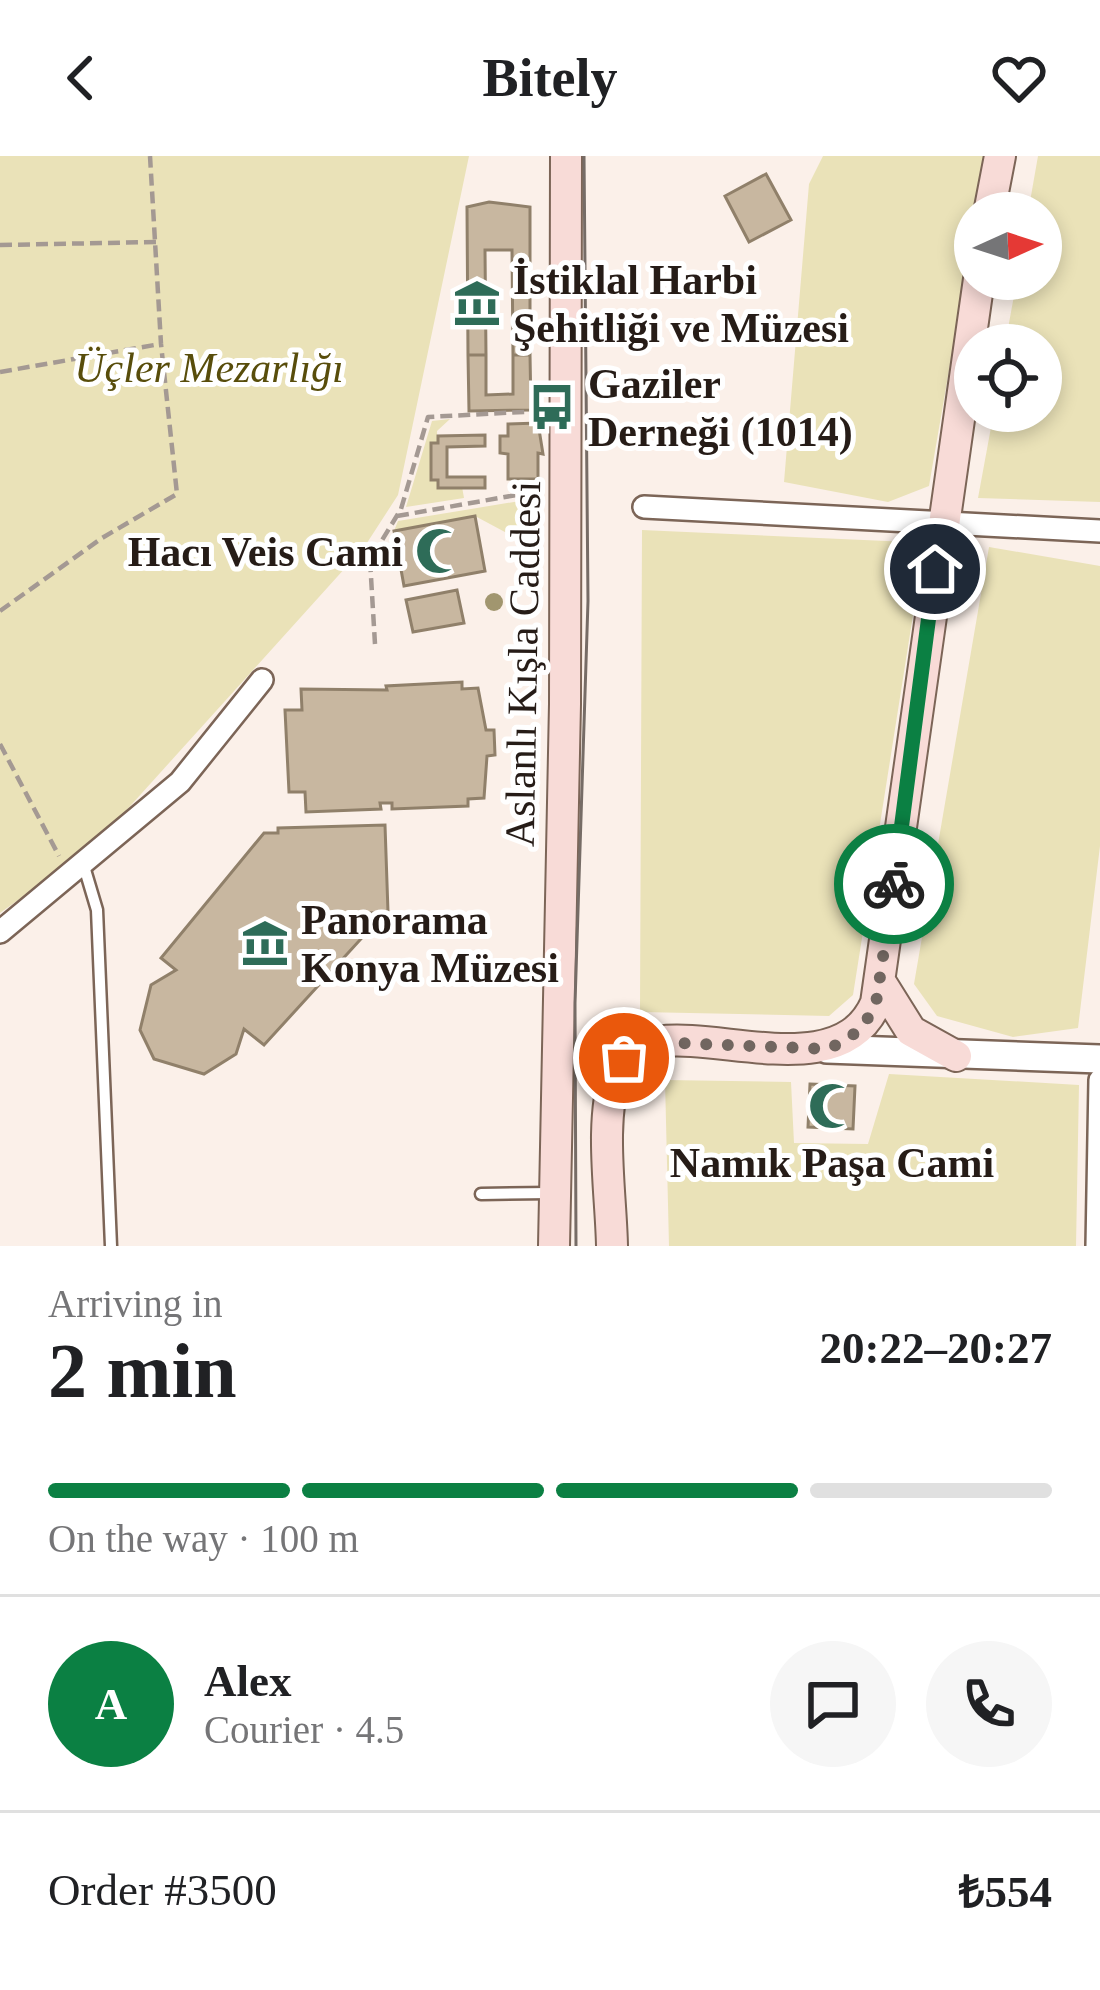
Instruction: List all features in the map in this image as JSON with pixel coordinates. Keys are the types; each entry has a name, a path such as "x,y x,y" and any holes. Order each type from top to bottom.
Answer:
{"main road":[{"name":"Aslanlı Kışla Caddesi","path":"554,1246 566,680 566,156"},
{"path":"993,192 1000,156"},
{"path":"612,1246 610,1159 616,1072 635,1048 653,1042 827,1049 857,1034 868,1020 880,983 976,300"},
{"path":"880,983 911,1031 956,1056"}],"street":[{"path":"644,507 1100,531"},
{"path":"0,932 180,782 262,680"},
{"path":"827,1049 1100,1059"},
{"path":"1097,1246 1100,1080"}],"lane":[{"path":"76,869 98,910 111,1246"},
{"path":"481,1194 554,1192"}],"path":[{"path":"0,610 103,538 177,494 161,344 150,156"},
{"path":"0,245 156,242"},
{"path":"0,372 161,344"},
{"path":"375,644 370,560 395,517 431,414 561,411"},
{"path":"395,517 557,488"},
{"path":"0,744 76,869"}],"green space":[{"name":"Üçler Mezarlığı","path":"0,156 469,156 398,495 365,546 95,845 0,913"},
{"path":"823,156 986,156 980,192 954,192 954,300 961,300 929,486 888,502 784,482 809,184"},
{"path":"1038,156 1100,156 1100,502 978,498 990,432 1062,432 1062,324 1009,324 1013,300 1062,300 1062,192 1032,192"},
{"path":"450,419 437,431 438,470 445,482 461,481 464,498 406,507 432,421"},
{"path":"532,499 539,575 520,540 475,516 394,531 398,521"},
{"path":"642,530 909,542 919,577 853,995 829,1016 640,1012"},
{"path":"989,547 1100,566 1100,846 1078,1028 1013,1037 937,1016 914,984"},
{"path":"889,1074 1079,1085 1076,1246 669,1246 665,1080 791,1082 794,1143 868,1144"}],"building":[{"path":"766,174 791,220 749,242 725,196"},
{"name":"İstiklal Harbi Şehitliği ve Müzesi","path":"489,202 530,207 530,355 513,355 512,250 485,250 486,355 468,355 467,207"},
{"path":"468,355 486,355 486,395 513,394 513,355 530,355 531,410 469,411"},
{"path":"538,423 543,454 538,453 538,479 508,479 508,454 500,453 500,436 508,436 508,424"},
{"path":"485,435 485,446 447,447 447,477 485,477 485,488 438,488 438,480 431,480 431,443 438,443 438,436"},
{"name":"Hacı Veis Cami","path":"475,516 485,571 404,586 394,531"},
{"path":"457,590 464,623 413,632 406,600"},
{"path":"462,682 462,689 478,688 486,730 494,730 495,755 487,756 484,798 468,799 468,806 392,809 392,803 380,803 381,809 306,812 305,792 289,792 285,710 302,710 301,689 387,690 386,686"},
{"name":"Panorama Konya Müzesi","path":"385,825 388,912 370,913 370,929 264,1045 244,1029 236,1054 204,1074 154,1059 140,1030 151,985 176,970 161,958 264,833 278,833 278,828"},
{"name":"Namık Paşa Cami","path":"810,1084 855,1086 853,1129 808,1127"}],"tram line":[{"path":"576,1246 575,1003 588,601 584,156"}],"way so far":[{"path":"624,1058 653,1042 827,1049 857,1034 876,1003 894,884"}],"place":[{"name":"İstiklal Harbi Şehitliği ve Müzesi","path":"477,303"},
{"name":"Gaziler Derneği (1014)","path":"552,407"},
{"name":"Hacı Veis Cami","path":"439,551"},
{"name":"Panorama Konya Müzesi","path":"265,943"},
{"name":"Namık Paşa Cami","path":"832,1106"}],"route":[{"path":"894,884 935,569"}]}
